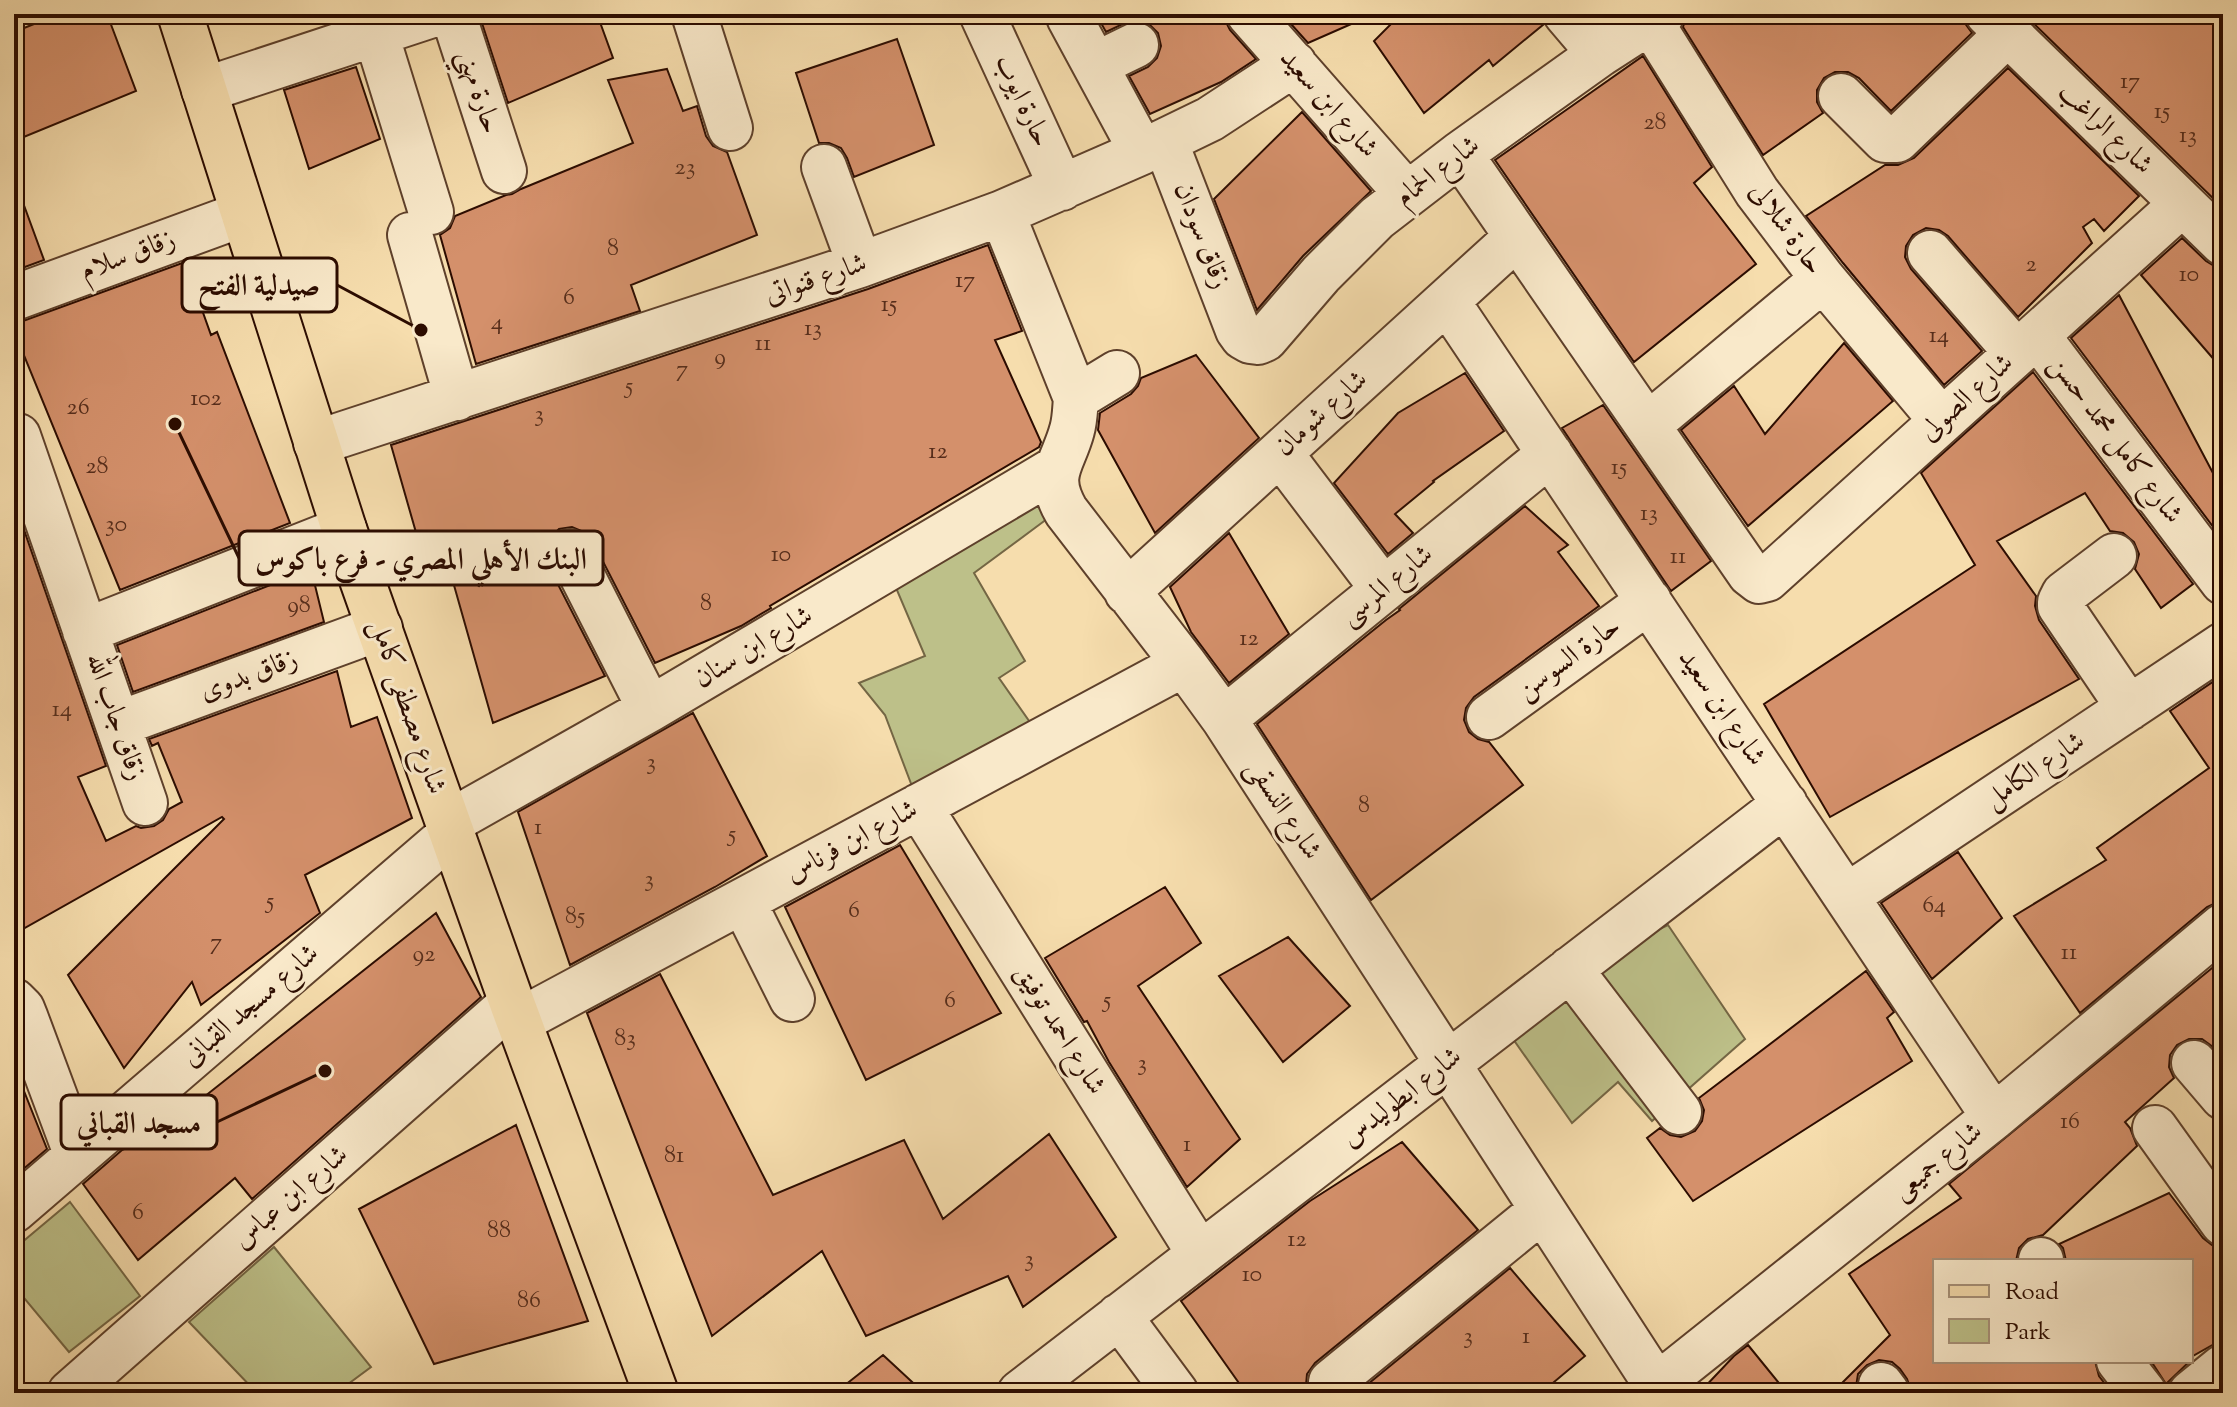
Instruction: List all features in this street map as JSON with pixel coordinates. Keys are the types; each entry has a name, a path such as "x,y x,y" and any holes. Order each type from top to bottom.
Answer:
{"main road":[{"name":"شارع مصطفى كامل","path":"180,14 344,529 656,1393"}],"street":[{"path":"204,90 435,14"},
{"name":"حارة مهني","path":"453,14 504,171"},
{"path":"694,14 730,128"},
{"name":"حارة ايوب","path":"982,14 1062,188"},
{"name":"شارع ابن سعيد","path":"1249,14 1407,194"},
{"path":"1566,14 1600,54"},
{"name":"زقاق سودان","path":"1069,17 1095,65 1153,146 1238,330"},
{"name":"شارع الحمام","path":"1238,330 1250,341 1265,339 1348,245 1407,194 1600,54 1656,18"},
{"name":"حارة شلالى","path":"1656,18 1757,192 1823,279 1942,421"},
{"path":"1841,96 1885,140 1897,140 1998,24"},
{"name":"شارع الراغب","path":"1998,24 2223,243"},
{"path":"376,34 457,398"},
{"path":"1095,65 1136,45"},
{"name":"شارع قنواتى","path":"316,443 860,265 1002,213 1210,119 1294,64"},
{"path":"1460,154 1648,425 1823,279"},
{"path":"824,167 860,265"},
{"name":"شارع الصولى","path":"1648,425 1750,574 1759,581 1767,579 2182,204"},
{"path":"1002,213 1076,398 1072,430 1057,468"},
{"name":"زقاق سلام","path":"14,298 243,214"},
{"name":"شارع شومان","path":"1127,592 1517,237"},
{"name":"شارع كامل محمد حسن","path":"1930,253 2027,344 2223,582"},
{"name":"شارع ابن سعيد","path":"1447,301 1994,1117"},
{"path":"1076,398 1117,373"},
{"name":"زقاق جاب الله","path":"18,436 145,803"},
{"path":"1280,453 1383,589"},
{"name":"شارع المرسى","path":"1224,719 1550,454"},
{"name":"شارع النسقى","path":"1057,468 1058,491 1066,511 1224,719 1542,1210 1653,1390"},
{"name":"شارع ابن سنان","path":"450,828 1057,468"},
{"name":"زقاق جاب الله","path":"85,631 344,529"},
{"path":"570,552 650,709"},
{"path":"2114,556 2064,594 2060,606 2129,708"},
{"name":"حارة السوسن","path":"1489,717 1649,601"},
{"name":"زقاق بدوى","path":"118,724 380,628"},
{"name":"شارع الكامل","path":"1847,896 2223,645"},
{"name":"شارع ابن فرناس","path":"516,1012 743,901 1184,664"},
{"name":"شارع ابطوليدس","path":"1020,1393 1785,804"},
{"name":"شارع احمد توفيق","path":"919,806 1199,1253"},
{"name":"شارع مسجد القبانى","path":"14,1210 450,828"},
{"path":"743,901 792,999"},
{"name":"شارع جميعى","path":"1653,1390 1994,1117 2223,926"},
{"path":"1570,969 1679,1112"},
{"path":"14,1001 22,1009 77,1156"},
{"name":"شارع ابن عباس","path":"70,1393 516,1012"},
{"path":"2194,1063 2223,1097"},
{"path":"2155,1128 2221,1214"},
{"path":"1331,1382 1542,1210"},
{"path":"1119,1316 1176,1393"},
{"path":"2121,1363 2144,1393"},
{"path":"2191,1393 2223,1367"}],"green space":[{"path":"1039,478 1055,513 974,573 1025,661 999,678 1048,748 929,831 885,715 859,683 925,656 885,562"},
{"path":"1668,925 1745,1039 1652,1121 1618,1082 1572,1123 1492,1009"},
{"path":"70,1202 140,1296 69,1352 14,1286 14,1249"},
{"path":"274,1247 371,1367 336,1393 257,1393 189,1322"}],"building":[{"path":"59,14 107,14 136,91 14,141 14,32"},
{"path":"479,14 597,14 613,58 508,103"},
{"path":"1096,14 1225,14 1230,30 1256,59 1221,82 1150,114 1129,76 1148,67 1157,58 1161,46 1158,33 1149,24 1137,20 1106,32"},
{"path":"1282,14 1374,14 1308,43"},
{"path":"1401,14 1542,14 1544,24 1493,66 1489,60 1424,113 1374,41"},
{"path":"1687,14 1964,14 1964,22 1972,33 1891,111 1859,78 1848,72 1835,72 1824,78 1817,90 1817,102 1823,113 1763,155 1683,27"},
{"path":"2223,14 2223,208 2025,15"},
{"path":"897,39 934,145 854,177 841,148 819,143 796,73"},
{"path":"1643,56 1712,167 1694,183 1756,264 1634,362 1495,160"},
{"path":"356,67 380,139 309,169 284,90"},
{"path":"2008,68 2139,196 2104,231 2094,219 2083,227 2092,243 2018,317 1948,236 1939,230 1926,228 1913,235 1906,246 1905,257 1911,269 1982,351 1944,385 1806,216 1885,165 1898,165 1914,158"},
{"path":"667,69 683,111 697,106 706,136 713,146 727,152 757,235 631,285 640,311 476,364 440,235 450,228 455,216 633,143 608,80"},
{"path":"1302,112 1371,191 1303,256 1257,310 1214,199"},
{"path":"18,189 44,260 14,271 14,190"},
{"path":"2182,238 2206,261 2223,267 2223,370 2141,275"},
{"path":"988,245 1022,331 995,340 1041,442 1039,447 741,626 655,663 592,540 572,527 559,529 549,539 545,550 547,563 605,676 493,723 446,557 425,564 391,445 868,289"},
{"path":"185,262 211,335 217,332 290,523 120,590 21,348 14,351 14,322"},
{"path":"2119,295 2223,492 2223,540 2071,338"},
{"path":"1844,343 1893,401 1748,526 1681,430 1734,386 1765,434"},
{"path":"1196,355 1259,438 1155,533 1098,430 1100,413 1131,394 1141,378"},
{"path":"2033,372 2193,584 2161,608 2135,569 2139,554 2134,542 2123,533 2110,531 2085,493 1997,541 2036,596 2039,620 2079,679 1830,817 1764,704 1975,565 1921,473"},
{"path":"1465,373 1504,431 1433,481 1395,514 1413,533 1388,554 1334,483 1398,413"},
{"path":"1603,405 1711,561 1671,591 1562,428"},
{"path":"14,501 106,766 78,777 106,841 136,826 154,826 163,820 169,809 182,802 158,743 152,746 149,739 337,671 351,727 377,717 412,818 305,875 320,913 201,1005 192,982 124,1068 68,975 224,819 222,817 14,934"},
{"path":"1525,506 1568,545 1558,552 1599,606 1474,697 1466,708 1464,720 1469,732 1489,742 1523,785 1371,900 1257,724"},
{"path":"1229,533 1289,634 1229,683 1191,632 1170,587"},
{"path":"311,569 324,622 133,692 117,645"},
{"path":"2223,675 2223,902 2207,907 2080,1013 2014,916 2106,860 2097,848 2209,768 2170,711"},
{"path":"693,713 767,856 570,965 518,812"},
{"path":"900,845 1001,1013 866,1080 785,907"},
{"path":"1958,852 2002,918 1932,979 1881,903"},
{"path":"1165,887 1201,943 1138,986 1240,1139 1187,1187 1087,1021 1084,1022 1045,958"},
{"path":"436,913 481,997 252,1199 235,1178 138,1260 83,1184 122,1150 161,1131"},
{"path":"1288,937 1350,1006 1283,1062 1219,976"},
{"path":"2223,959 2223,1058 2202,1039 2189,1039 2177,1045 2170,1055 2169,1067 2174,1078 2125,1122 2137,1146 2043,1235 2028,1239 2019,1248 2016,1259 1933,1259 1933,1363 2096,1363 2099,1376 2112,1393 1912,1393 1900,1369 1892,1362 1879,1360 1867,1365 1858,1374 1858,1393 1832,1393 1890,1335 1849,1274 1961,1198 1949,1184"},
{"path":"1866,971 1894,1012 1887,1018 1912,1061 1693,1201 1647,1138 1660,1128 1670,1135 1681,1137 1695,1131 1702,1121 1704,1110 1699,1098"},
{"path":"660,974 773,1195 904,1140 943,1219 1049,1134 1116,1237 1023,1307 1008,1276 866,1336 822,1251 712,1336 587,1013"},
{"path":"14,1072 47,1149 14,1177"},
{"path":"516,1125 588,1321 434,1364 359,1209"},
{"path":"1402,1142 1478,1230 1315,1363 1307,1374 1309,1393 1246,1393 1181,1301 1310,1201"},
{"path":"2169,1193 2203,1238 2223,1248 2223,1339 2193,1356 2193,1259 2066,1259 2059,1244"},
{"path":"1510,1268 1585,1356 1541,1393 1357,1393"},
{"path":"1748,1345 1787,1393 1699,1393 1734,1356"},
{"path":"883,1355 924,1393 835,1393"},
{"path":"2152,1363 2188,1363 2166,1384"}],"place":[{"name":"صيدلية الفتح","path":"421,330"},
{"name":"البنك الأهلي المصري - فرع باكوس","path":"175,424"},
{"name":"مسجد القباني","path":"325,1071"}]}
